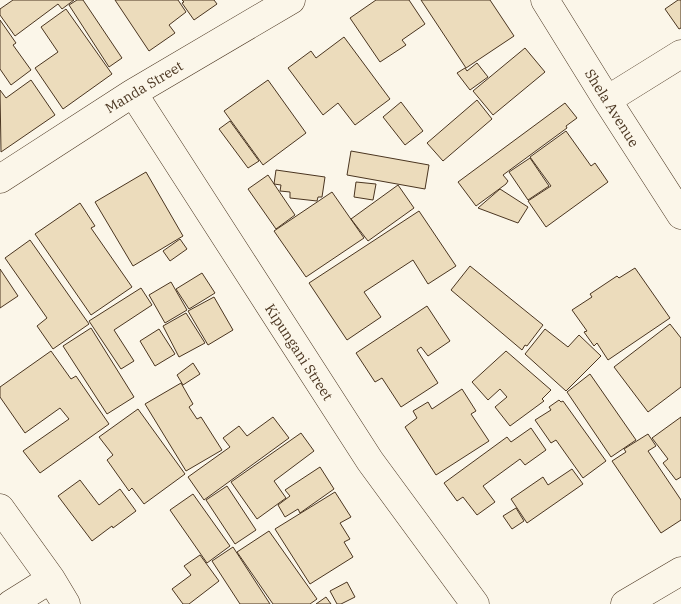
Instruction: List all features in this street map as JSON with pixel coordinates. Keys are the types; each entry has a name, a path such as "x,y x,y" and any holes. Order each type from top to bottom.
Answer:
{"street":[{"name":"Manda Street","path":"0,179 133,93 291,0"},
{"name":"Shela Avenue","path":"545,0 681,215"},
{"path":"607,100 681,54"},
{"name":"Kipungani Street","path":"133,93 370,461 474,604"},
{"path":"0,508 66,604"},
{"path":"625,604 681,571"},
{"path":"11,604 51,580"}],"building":[{"path":"13,0 74,0 62,9 58,4 15,36 0,15 0,9"},
{"path":"77,0 83,0 122,58 109,67 69,5"},
{"path":"115,0 178,0 186,12 169,25 175,33 149,51"},
{"path":"182,0 214,0 217,4 194,20 182,3 184,2"},
{"path":"376,0 409,0 425,24 402,40 406,45 380,62 350,18"},
{"path":"421,0 490,0 514,36 466,68"},
{"path":"681,0 681,28 679,29 665,9"},
{"path":"66,9 112,74 63,109 35,68 58,52 41,27"},
{"path":"0,20 16,43 13,45 31,70 11,85 0,69"},
{"path":"344,37 390,99 355,125 338,103 323,115 288,68 311,51 316,58"},
{"path":"525,48 545,72 493,115 473,91"},
{"path":"477,63 488,77 470,90 457,73 465,68 467,71"},
{"path":"31,80 55,115 1,152 0,90 6,98"},
{"path":"268,80 306,133 263,165 224,111"},
{"path":"477,100 492,119 443,161 427,143"},
{"path":"401,102 423,131 405,145 383,117"},
{"path":"565,103 577,118 566,126 567,128 503,175 508,181 506,184 476,206 458,182"},
{"path":"230,121 259,161 248,168 219,129"},
{"path":"566,131 591,166 595,163 608,182 546,227 528,201 551,186 530,157"},
{"path":"351,151 429,165 425,189 347,175"},
{"path":"530,158 549,186 528,200 509,172"},
{"path":"276,170 325,177 322,197 318,197 317,201 290,198 290,192 280,191 281,185 274,184"},
{"path":"146,172 183,236 133,266 95,202"},
{"path":"268,175 295,215 276,229 248,189"},
{"path":"356,182 376,184 373,200 354,197"},
{"path":"398,185 414,208 368,241 351,219"},
{"path":"500,189 528,207 518,223 478,208"},
{"path":"332,192 364,238 306,277 274,231"},
{"path":"80,203 95,226 91,228 132,287 91,315 35,234"},
{"path":"419,211 456,266 428,284 413,260 364,292 381,317 347,340 309,283"},
{"path":"180,239 187,249 170,261 163,251"},
{"path":"30,240 89,324 53,349 37,326 47,318 5,258"},
{"path":"470,266 543,325 522,350 451,290"},
{"path":"635,268 670,318 608,360 597,343 594,346 584,332 587,331 572,310 592,297 590,294 617,276 619,278"},
{"path":"0,269 18,296 0,308"},
{"path":"202,273 215,293 189,309 176,289"},
{"path":"171,282 187,310 165,323 149,295"},
{"path":"141,288 152,305 114,330 134,361 121,369 89,321"},
{"path":"214,297 233,330 208,345 188,311"},
{"path":"427,306 450,341 428,356 421,347 417,350 438,383 401,407 382,378 375,382 356,353"},
{"path":"186,313 205,343 179,357 163,326"},
{"path":"670,324 681,338 681,387 648,412 614,367"},
{"path":"91,328 134,397 107,414 63,346"},
{"path":"159,329 175,354 155,366 140,341"},
{"path":"545,329 568,347 579,335 601,356 566,391 525,354"},
{"path":"51,351 71,379 76,376 109,424 40,473 23,451 69,419 60,408 25,433 0,397 0,387"},
{"path":"506,351 551,390 542,399 544,401 510,426 495,407 507,397 500,389 488,400 472,382"},
{"path":"193,363 200,374 183,385 177,375"},
{"path":"590,374 636,440 611,457 567,392"},
{"path":"181,383 193,404 189,407 197,419 201,417 222,450 186,471 145,404"},
{"path":"462,389 476,411 471,414 489,441 436,475 405,427 417,418 413,411 428,402 432,409"},
{"path":"559,400 563,401 606,461 583,478 556,440 551,443 535,420 551,410 549,407"},
{"path":"138,409 185,474 144,504 132,488 129,491 107,460 113,455 99,437"},
{"path":"273,417 289,438 204,500 188,477 230,447 223,438 239,426 247,436"},
{"path":"681,417 681,477 676,480 663,463 668,459 652,438"},
{"path":"531,428 546,450 525,465 520,459 483,486 495,502 477,515 463,497 457,501 444,483 507,437 511,442"},
{"path":"301,433 314,451 274,481 286,498 257,519 231,482"},
{"path":"648,434 656,446 648,451 681,500 681,520 661,533 612,461 626,452 624,449"},
{"path":"320,467 334,489 300,513 298,509 285,517 278,505 290,496 285,490"},
{"path":"572,469 583,484 527,523 511,499 543,477 548,485"},
{"path":"80,480 99,505 120,489 136,511 92,541 58,496"},
{"path":"227,486 256,530 235,544 206,500"},
{"path":"335,492 351,517 340,523 350,539 344,542 353,557 310,584 275,529"},
{"path":"193,494 230,546 207,563 170,510"},
{"path":"516,508 524,521 512,529 503,516"},
{"path":"269,531 317,599 310,604 273,604 237,552"},
{"path":"233,547 270,604 240,604 212,561"},
{"path":"200,555 219,581 189,604 183,604 172,589 191,575 184,566"},
{"path":"347,582 355,597 337,604 330,591"},
{"path":"326,597 331,604 316,604"}]}
